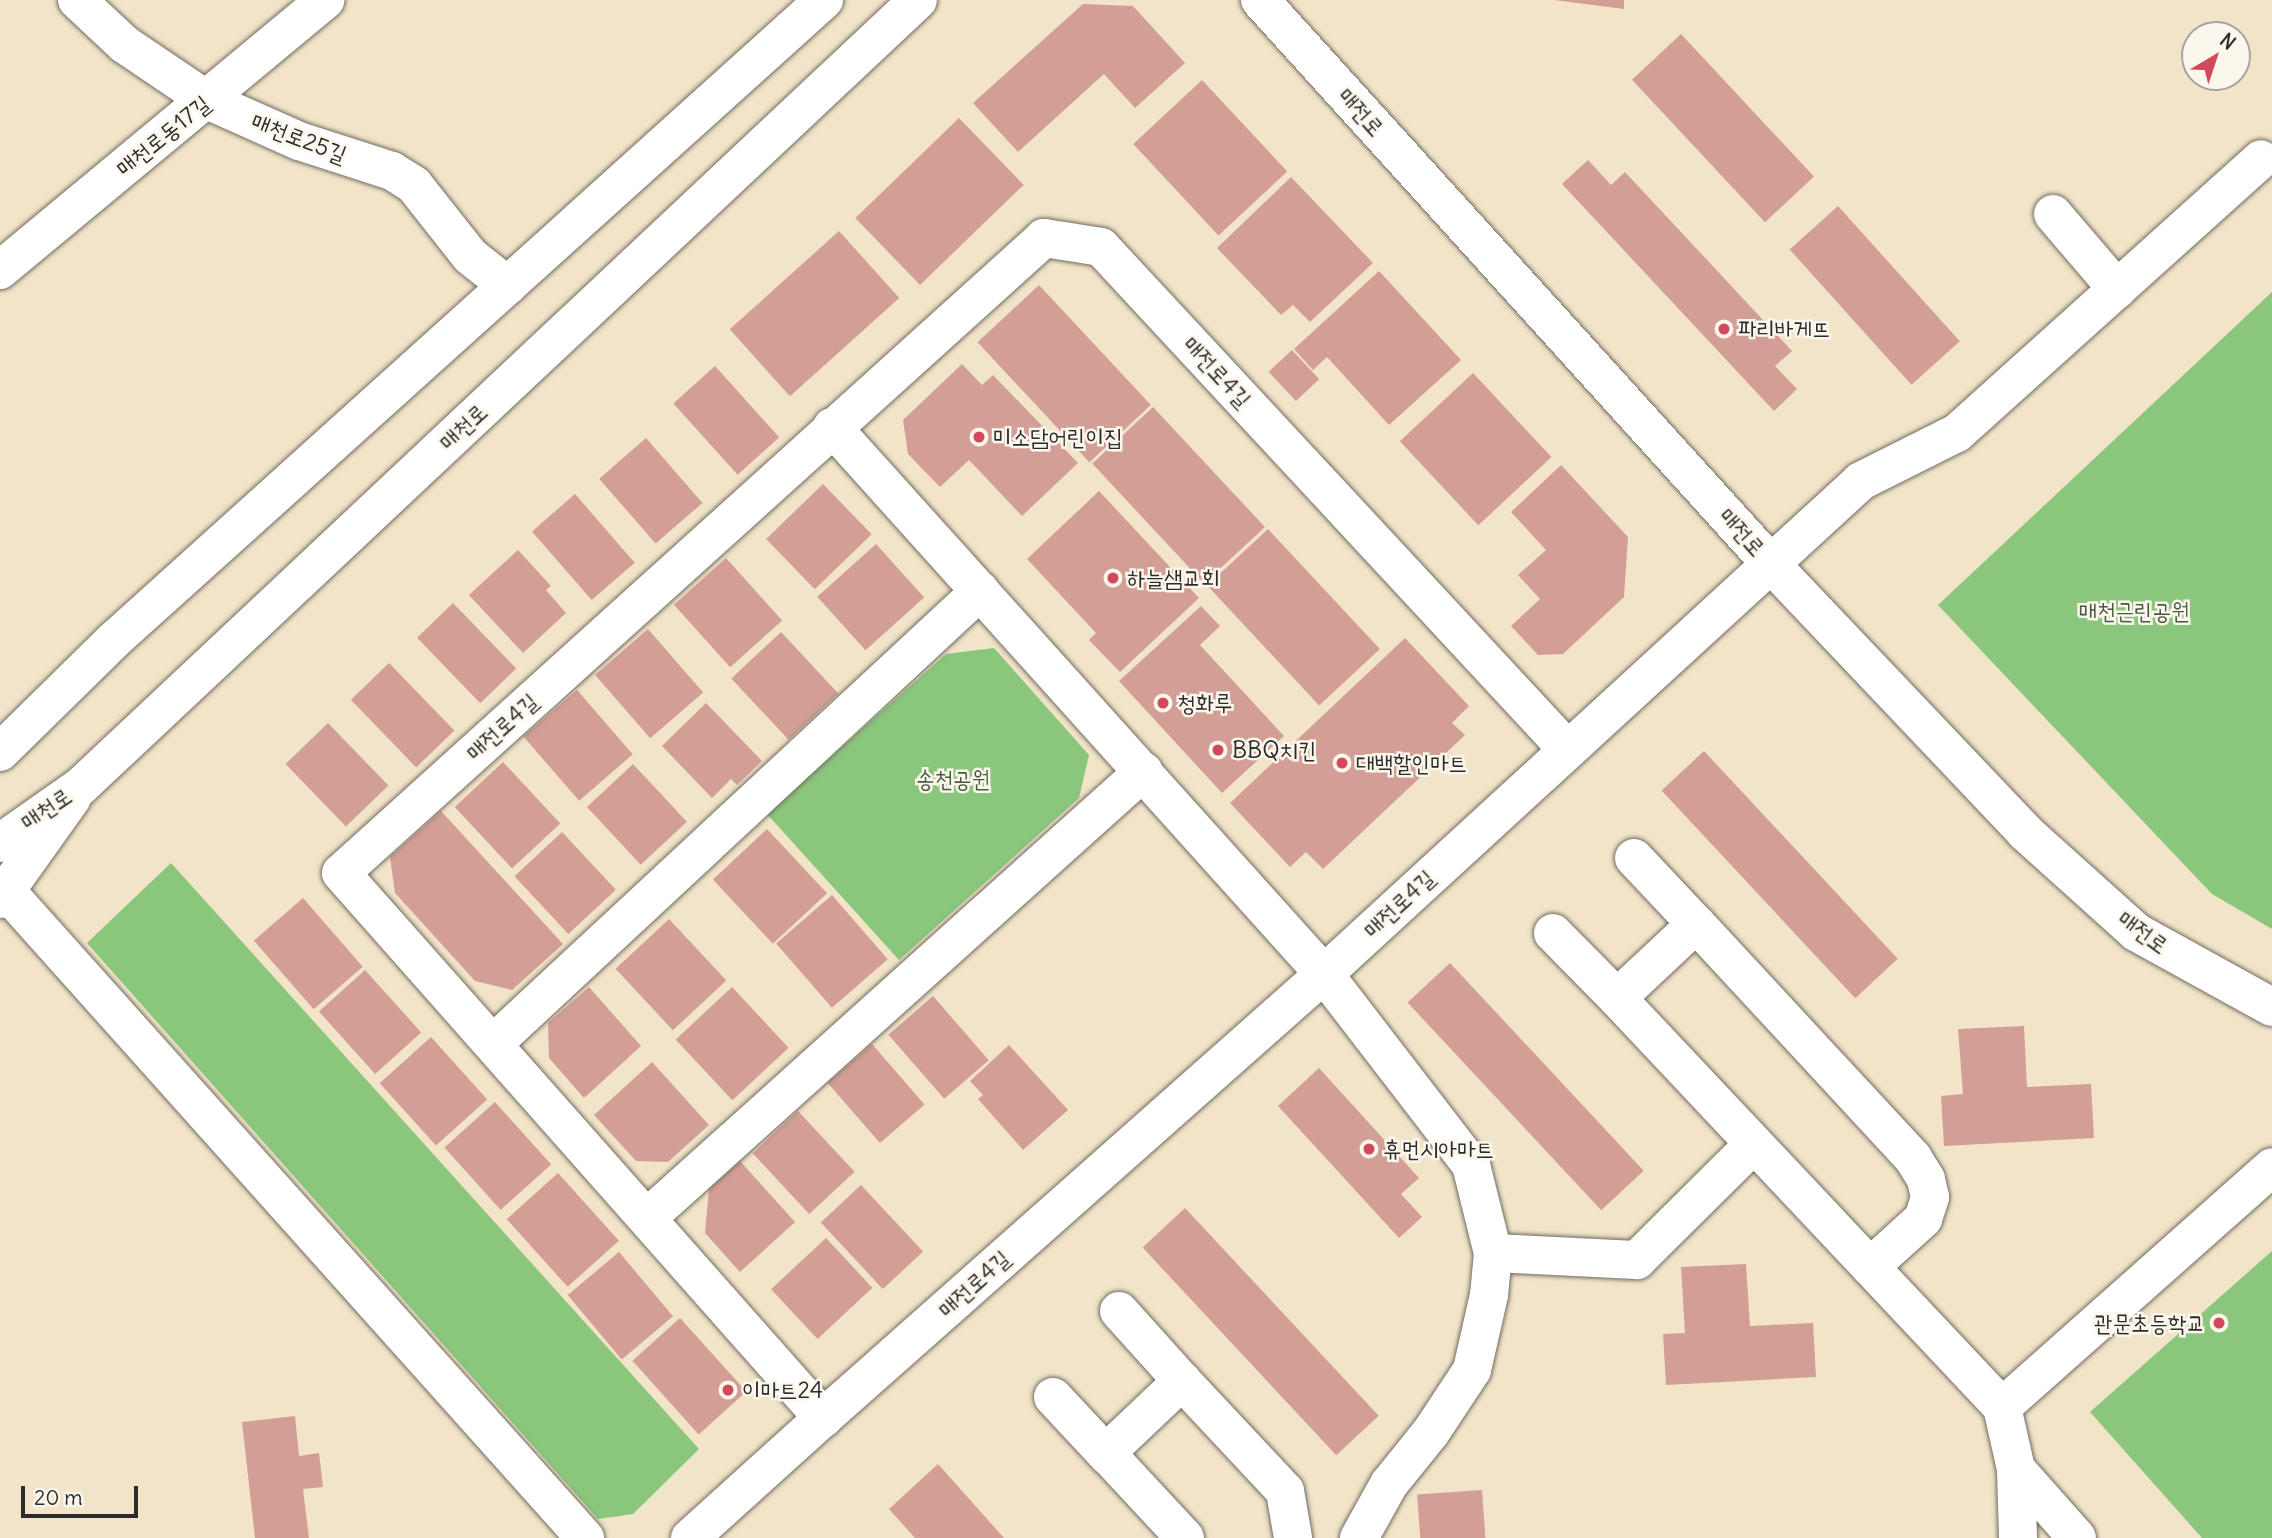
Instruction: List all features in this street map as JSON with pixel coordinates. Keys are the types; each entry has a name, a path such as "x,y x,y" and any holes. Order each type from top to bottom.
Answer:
{"street":[{"name":"매천로25길","path":"78,0 124,44 207,100 299,141 392,171 414,185 470,256 508,286"},
{"name":"매천로동17길","path":"0,270 325,0"},
{"path":"0,743 824,0"},
{"name":"매천로","path":"0,843 80,786 918,0"},
{"name":"매전로","path":"1260,0 1770,563 2025,832 2136,932 2272,1007"},
{"name":"매전로4길","path":"1566,748 1101,247 1044,238 341,873 823,1418 1324,974 1566,748 1861,481 1957,433 2260,159"},
{"path":"2053,214 2117,289"},
{"path":"832,428 1144,771 1324,974 1471,1165 1493,1253 1489,1295 1472,1370 1431,1432 1389,1484 1359,1538"},
{"path":"494,1043 980,591"},
{"path":"0,752 40,708"},
{"path":"647,1218 1144,771"},
{"path":"80,786 4,895 585,1538"},
{"path":"1634,858 1913,1158 1926,1180 1930,1197 1923,1219 1870,1267"},
{"path":"1617,998 1696,924"},
{"path":"1553,933 2002,1407 2016,1469 2018,1538"},
{"path":"1493,1253 1637,1260 1753,1145"},
{"path":"2002,1407 2272,1167"},
{"path":"1119,1311 1284,1491 1293,1538"},
{"path":"1108,1456 1106,1453 1182,1381"},
{"path":"1053,1397 1185,1538"},
{"path":"690,1538 823,1418"},
{"path":"2016,1469 2077,1538"}],"green space":[{"name":"매천근린공원","path":"2272,292 2272,929 2212,894 1938,605"},
{"name":"송천공원","path":"994,648 1089,755 1079,798 899,960 767,814 946,654"},
{"path":"171,863 699,1449 633,1514 598,1519 87,943"},
{"name":"관문초등학교","path":"2272,1251 2272,1538 2202,1538 2090,1412"}],"building":[{"path":"1554,0 1624,0 1624,9"},
{"path":"1083,4 1133,6 1185,63 1135,108 1104,74 1018,152 973,103"},
{"path":"1681,34 1814,177 1765,222 1632,80"},
{"path":"1202,80 1287,171 1219,236 1133,144"},
{"path":"959,118 1024,185 920,285 855,218"},
{"path":"1588,160 1611,185 1625,172 1792,351 1775,366 1797,389 1774,411 1562,184"},
{"path":"1291,177 1373,263 1310,322 1293,305 1281,315 1217,248"},
{"path":"1838,206 1960,341 1911,385 1790,249"},
{"path":"839,231 899,298 790,396 730,329"},
{"path":"1379,271 1461,360 1389,425 1327,357 1313,370 1294,349"},
{"path":"1039,285 1151,405 1089,462 978,342"},
{"path":"1292,350 1319,379 1296,401 1269,372"},
{"name":"미소담어린이집","path":"962,364 982,385 993,375 1078,463 1022,516 969,460 940,487 908,454 903,420"},
{"path":"715,366 779,437 738,475 673,403"},
{"path":"1473,373 1551,457 1478,525 1400,441"},
{"path":"1153,407 1265,527 1204,584 1092,464"},
{"path":"646,438 702,503 656,544 599,479"},
{"path":"1561,465 1628,537 1624,597 1563,654 1538,655 1511,626 1540,599 1518,575 1546,550 1511,512"},
{"path":"823,484 872,534 815,589 766,539"},
{"name":"하늘샘교회","path":"1099,491 1199,598 1120,672 1089,640 1096,633 1027,559"},
{"path":"575,494 635,563 592,600 532,531"},
{"path":"1268,529 1380,649 1319,706 1207,586"},
{"path":"876,544 924,598 865,650 817,597"},
{"path":"518,550 551,586 546,590 566,613 523,653 469,595"},
{"path":"726,558 782,620 730,667 674,605"},
{"path":"453,603 516,668 480,703 417,638"},
{"path":"1201,606 1220,626 1200,645 1284,736 1222,793 1119,681"},
{"path":"648,629 703,692 650,738 595,675"},
{"path":"781,632 838,693 789,740 731,678"},
{"path":"1405,638 1469,706 1452,723 1465,735 1323,869 1306,852 1290,867 1230,803"},
{"path":"389,663 454,731 416,767 351,700"},
{"path":"577,690 633,754 579,801 523,737"},
{"path":"706,703 762,761 737,785 731,779 712,798 662,746"},
{"path":"328,723 388,786 346,827 286,764"},
{"path":"1704,751 1898,959 1855,998 1662,791"},
{"path":"503,762 560,823 512,868 455,807"},
{"path":"633,764 687,822 641,865 587,807"},
{"path":"441,811 563,944 512,990 475,981 395,893 390,857"},
{"path":"767,829 827,893 773,944 713,879"},
{"path":"562,832 616,890 568,934 514,876"},
{"path":"832,895 888,959 832,1008 776,944"},
{"path":"303,898 363,967 314,1009 254,941"},
{"path":"669,919 726,980 673,1030 616,969"},
{"path":"1450,963 1644,1171 1601,1210 1408,1003"},
{"path":"365,970 421,1032 375,1074 319,1011"},
{"path":"589,987 641,1046 584,1098 549,1058 548,1023"},
{"path":"732,987 789,1048 732,1100 676,1040"},
{"path":"933,996 989,1060 944,1099 888,1035"},
{"path":"2024,1026 2027,1087 2091,1084 2094,1138 1944,1146 1941,1096 1963,1094 1958,1029"},
{"path":"431,1037 487,1099 436,1146 380,1083"},
{"path":"872,1044 924,1104 880,1143 827,1083"},
{"path":"1009,1045 1068,1110 1023,1150 978,1099 983,1095 970,1081"},
{"path":"652,1062 709,1125 668,1162 636,1161 594,1115"},
{"path":"1319,1068 1419,1178 1401,1194 1422,1217 1399,1238 1278,1106"},
{"path":"495,1102 551,1164 501,1210 444,1148"},
{"path":"798,1111 855,1172 809,1214 753,1153"},
{"path":"740,1161 795,1222 740,1272 705,1233 709,1189"},
{"path":"558,1173 619,1241 568,1287 507,1219"},
{"path":"861,1185 923,1252 883,1289 821,1223"},
{"path":"1185,1208 1379,1416 1336,1455 1143,1248"},
{"path":"826,1238 872,1288 818,1339 771,1289"},
{"path":"619,1252 673,1316 622,1359 568,1295"},
{"path":"1746,1264 1750,1326 1813,1323 1816,1377 1666,1385 1663,1334 1685,1333 1681,1267"},
{"path":"680,1318 746,1392 699,1434 632,1361"},
{"path":"295,1416 299,1456 319,1453 323,1487 303,1489 309,1538 255,1538 242,1422"},
{"path":"938,1464 1004,1538 915,1538 889,1509"},
{"path":"1482,1490 1485,1538 1420,1538 1417,1495"}],"place":[{"name":"파리바게뜨","path":"1724,329"},
{"name":"미소담어린이집","path":"979,437"},
{"name":"하늘샘교회","path":"1113,578"},
{"name":"청화루","path":"1163,703"},
{"name":"BBQ치킨","path":"1218,750"},
{"name":"대백할인마트","path":"1342,763"},
{"name":"휴먼시아마트","path":"1369,1149"},
{"name":"관문초등학교","path":"2219,1323"},
{"name":"이마트24","path":"728,1390"}]}
